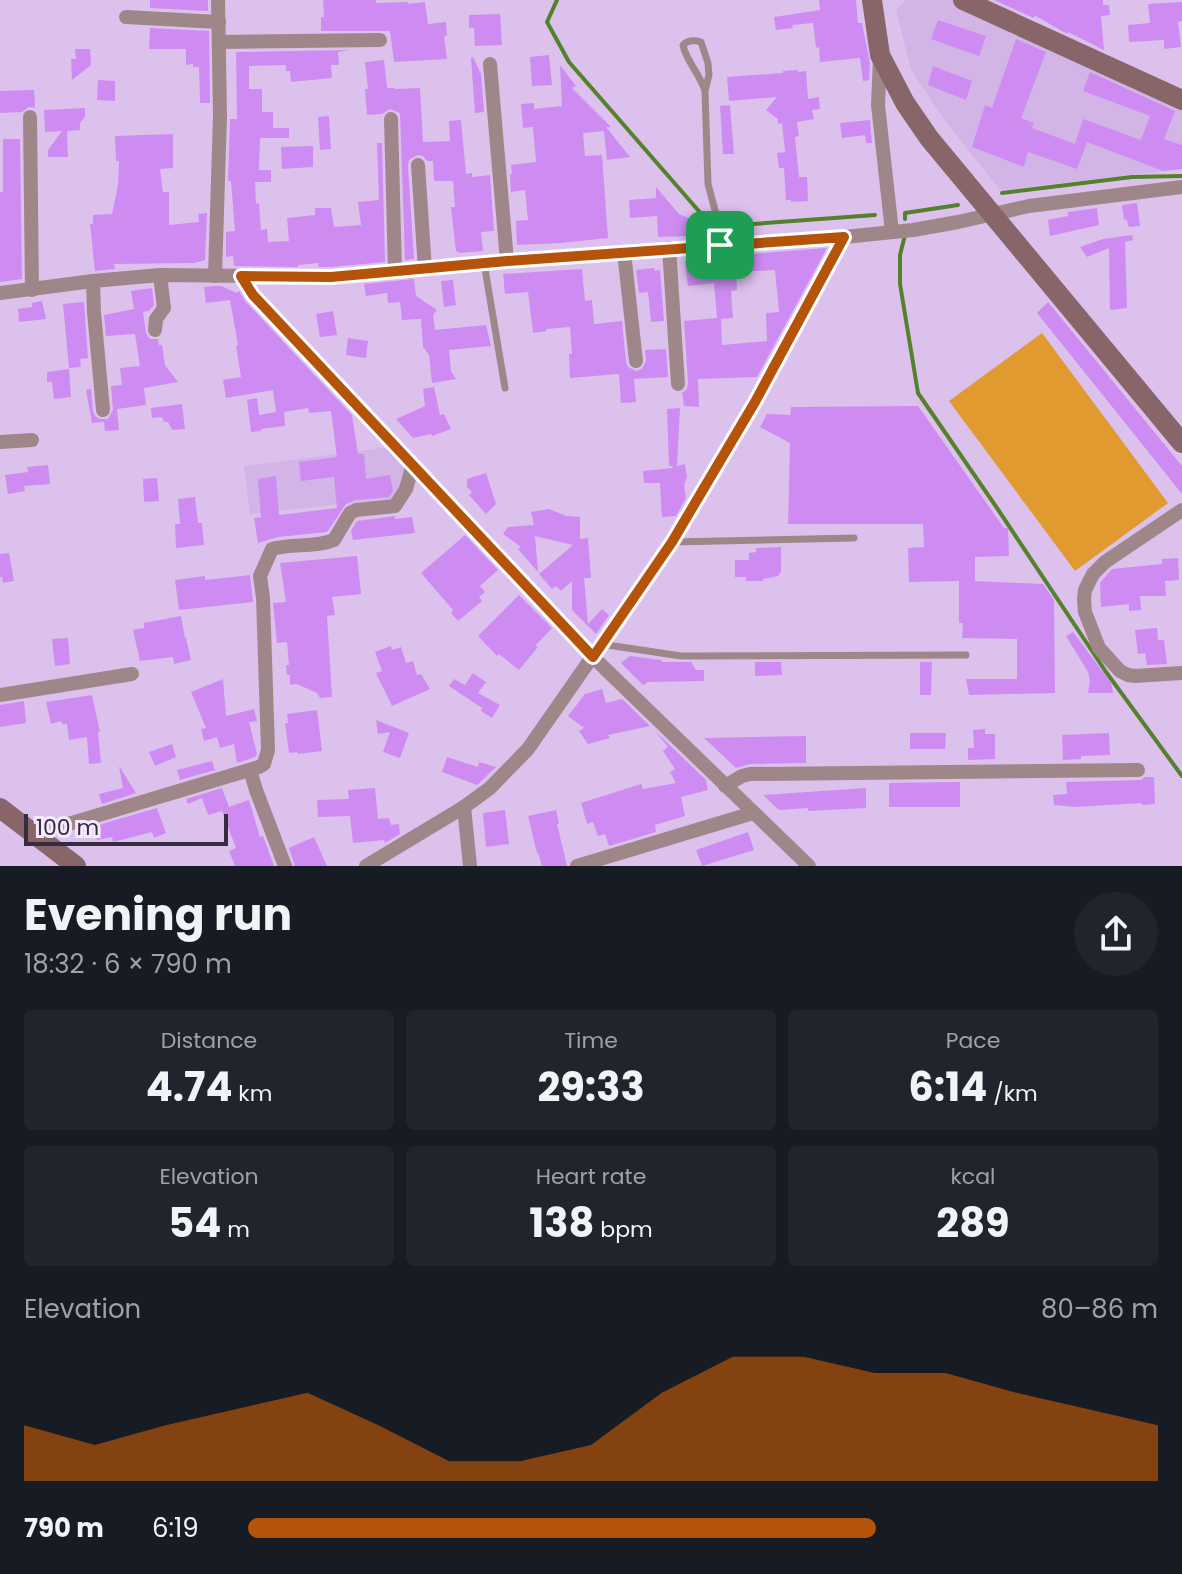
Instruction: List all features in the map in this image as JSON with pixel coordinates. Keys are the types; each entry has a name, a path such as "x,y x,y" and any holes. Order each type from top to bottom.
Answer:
{"main road":[{"path":"872,0 880,55 905,103 929,138 1182,443"},
{"path":"963,0 1182,100"},
{"path":"0,808 76,866"}],"street":[{"path":"215,276 220,115 218,0"},
{"path":"126,17 219,22"},
{"path":"219,42 380,40"},
{"path":"880,55 878,105 892,232"},
{"path":"490,64 507,261"},
{"path":"30,117 32,290"},
{"path":"391,119 395,271"},
{"path":"418,165 425,269"},
{"path":"0,293 160,275 331,277 669,248 719,239 844,237 958,222 1029,206 1182,187"},
{"path":"366,866 381,862 464,807 490,788 528,749 672,542 755,402 844,237"},
{"path":"669,248 678,384"},
{"path":"624,252 636,361"},
{"path":"155,330 156,319 164,308 160,275"},
{"path":"241,276 253,295 413,464 725,786 809,866"},
{"path":"93,281 103,410"},
{"path":"0,442 32,440"},
{"path":"35,834 264,764 268,750 260,576 265,561 272,549 285,545 320,544 334,540 350,513 356,510 395,506 406,489 413,464"},
{"path":"1182,510 1105,562 1093,574 1084,599 1085,612 1099,648 1120,671 1135,676 1182,673"},
{"path":"0,695 132,674"},
{"path":"250,770 285,866"},
{"path":"725,786 750,774 1138,770"},
{"path":"464,807 470,866"},
{"path":"577,866 753,813"},
{"path":"791,850 791,866"}],"lane":[{"path":"705,91 684,51 686,41 701,42 708,63 705,91 708,184 719,239"},
{"path":"484,263 505,388"},
{"path":"672,542 854,538"},
{"path":"597,651 681,656 966,655"}],"shaded area":[{"path":"906,0 951,0 970,5 1182,101 1182,169 1000,190 942,117 911,70 896,10"},
{"path":"1042,333 1168,503 1075,571 949,401"},
{"path":"390,447 409,460 396,498 250,514 244,466"}],"building":[{"path":"150,0 208,0 208,11 150,8"},
{"path":"323,0 425,2 428,24 446,22 447,59 394,62 390,31 321,31"},
{"path":"819,0 856,0 858,23 862,23 870,63 869,80 863,81 860,58 820,62 813,23 776,30 774,17 820,10"},
{"path":"994,0 1103,0 1103,5 1109,5 1110,15 1101,16 1104,50 1034,15 1034,18"},
{"path":"1182,2 1182,21 1178,22 1181,47 1164,49 1164,40 1129,42 1128,25 1150,23 1148,4"},
{"path":"500,14 502,45 475,46 474,28 469,28 469,15"},
{"path":"938,20 986,36 979,56 931,39"},
{"path":"150,28 209,31 210,103 200,103 199,67 186,65 186,49 149,49"},
{"path":"1016,39 1046,52 1021,118 1034,123 1032,128 1075,144 1083,119 1141,140 1150,116 1083,91 1090,72 1175,111 1164,139 1182,145 1182,169 1163,171 1087,142 1077,169 1028,152 1024,167 972,147 985,105 992,108"},
{"path":"75,49 90,49 91,65 72,80 71,59 76,59"},
{"path":"350,50 338,52 339,65 331,65 332,78 291,82 286,65 249,66 249,89 262,89 262,112 273,112 273,128 289,128 289,138 260,138 259,170 271,170 271,182 255,182 256,204 259,203 261,230 267,229 268,242 289,241 287,218 315,215 315,208 331,208 334,227 361,225 358,202 379,200 377,143 382,143 385,262 331,267 319,267 318,263 298,267 234,266 233,256 226,257 226,232 235,231 231,181 228,181 230,119 237,119 236,52"},
{"path":"549,55 552,85 532,86 530,57"},
{"path":"473,57 481,74 484,112 475,113"},
{"path":"384,60 387,88 420,88 423,142 450,141 449,121 461,120 466,174 472,173 472,177 490,175 494,231 481,232 483,251 456,251 451,207 455,207 453,181 434,181 433,161 417,155 409,160 408,166 414,259 405,260 400,113 390,109 382,114 367,115 365,62"},
{"path":"560,65 576,86 572,88 611,127 606,127 630,157 607,160 604,131 583,133 585,156 602,155 608,238 517,245 516,221 528,220 525,190 511,192 511,165 536,162 533,127 523,128 521,104 534,103 534,109 562,106"},
{"path":"933,66 972,81 966,100 928,85"},
{"path":"806,71 808,99 819,97 820,109 812,110 814,119 797,122 799,136 795,137 799,177 807,177 808,201 791,202 786,200 784,168 779,168 777,153 785,152 782,123 778,124 778,119 766,110 777,97 729,101 727,77"},
{"path":"98,80 115,81 115,101 97,100"},
{"path":"34,90 35,108 0,113 0,91"},
{"path":"730,105 734,154 723,154 720,106"},
{"path":"85,108 80,130 67,131 68,157 48,157 48,150 62,131 45,132 44,110"},
{"path":"329,116 331,149 320,150 318,117"},
{"path":"870,120 872,143 866,143 865,135 842,138 840,123"},
{"path":"173,134 173,168 160,169 163,192 169,192 169,225 199,222 198,214 207,213 205,260 195,263 114,264 115,269 95,271 90,224 93,224 93,215 112,214 119,161 116,161 115,136"},
{"path":"3,139 20,139 22,279 0,282 0,192 3,192"},
{"path":"313,146 313,167 282,169 281,147"},
{"path":"656,187 679,214 691,219 692,236 658,237 657,216 630,218 629,200 656,198"},
{"path":"1137,203 1140,226 1129,227 1124,220 1122,205"},
{"path":"1097,208 1099,225 1050,236 1048,220 1068,216 1068,212"},
{"path":"1132,235 1133,240 1125,242 1127,308 1110,310 1109,248 1087,257 1080,247 1103,239"},
{"path":"827,248 757,377 698,379 699,407 684,406 682,393 688,383 684,321 717,318 714,283 688,286 685,261","holes":["775,270 779,312 766,313 767,341 722,345 721,319 733,318 731,291 737,290 736,272"]},
{"path":"654,268 655,271 660,270 664,321 651,322 648,292 639,293 636,270"},
{"path":"582,269 585,301 592,300 594,324 622,321 628,367 636,371 642,369 646,361 645,350 666,349 668,377 634,379 636,402 621,403 619,374 570,378 570,327 533,333 528,292 505,294 503,274"},
{"path":"414,279 416,296 437,310 433,315 435,330 486,325 491,346 449,350 451,371 456,379 432,383 429,355 423,347 421,319 402,320 400,302 388,303 387,293 366,296 364,284"},
{"path":"453,280 456,305 444,307 441,281"},
{"path":"221,286 237,293 239,291 352,415 358,454 364,454 366,479 390,475 393,491 389,497 355,500 346,504 327,532 278,537 258,543 254,518 261,517 258,479 276,476 279,515 337,508 334,477 301,481 299,462 337,457 331,411 309,413 308,408 284,412 285,426 251,432 247,400 257,398 259,415 276,412 273,390 226,398 223,380 241,377 230,300 206,303 204,287"},
{"path":"152,288 154,305 143,312 146,333 162,345 165,365 178,382 144,388 146,405 117,409 119,430 105,431 104,422 92,423 86,390 91,389 95,416 108,419 113,410 111,386 122,385 120,368 140,366 135,334 106,336 104,315 134,309 131,291"},
{"path":"42,301 46,319 19,322 18,309 32,307 32,303"},
{"path":"84,302 88,358 80,359 81,367 69,368 63,304"},
{"path":"1048,302 1182,466 1182,494 1037,313"},
{"path":"333,311 337,335 320,337 316,314"},
{"path":"348,338 368,341 366,358 346,355"},
{"path":"69,369 71,397 54,399 52,382 47,382 47,372"},
{"path":"434,387 440,415 444,414 451,429 432,436 413,438 396,419 425,406 423,389"},
{"path":"182,404 185,429 172,430 162,417 152,418 151,408"},
{"path":"918,406 1004,528 1008,528 1009,556 975,557 975,581 1043,584 1054,600 1055,693 969,695 966,679 1017,679 1017,639 962,638 959,581 909,582 908,548 924,547 923,524 788,524 790,443 760,427 767,414 790,415 791,407"},
{"path":"680,408 677,466 685,464 686,498 676,516 662,517 660,483 644,483 643,471 672,468 669,466 667,409"},
{"path":"48,465 50,484 24,486 25,491 8,494 5,475 28,472 27,467"},
{"path":"486,473 496,504 486,514 469,495 472,492 467,487 467,479"},
{"path":"157,478 159,501 144,502 143,479"},
{"path":"195,497 204,545 176,548 175,524 180,524 178,499"},
{"path":"549,509 566,516 580,517 580,539 588,538 591,578 584,578 588,624 602,609 609,615 596,634 572,610 572,581 561,591 556,586 552,589 539,574 573,545 535,536 538,572 518,549 521,547 503,534 508,527 534,525 531,512"},
{"path":"395,516 395,519 412,517 415,533 353,540 351,531 357,521"},
{"path":"465,535 498,570 480,586 485,592 479,597 482,601 458,621 451,613 453,610 421,573"},
{"path":"781,547 781,572 778,576 763,581 746,581 746,577 735,577 735,560 749,560 749,553 756,552 756,548"},
{"path":"9,553 14,581 3,583 0,554"},
{"path":"357,556 361,594 332,597 335,615 327,616 332,697 320,698 317,693 297,684 290,685 286,665 289,665 287,642 277,643 273,603 286,602 280,563"},
{"path":"1178,558 1179,580 1165,581 1166,596 1140,596 1141,610 1129,611 1129,604 1101,607 1100,583 1112,569 1162,564 1162,559"},
{"path":"250,575 253,602 179,610 175,580"},
{"path":"519,595 552,628 519,670 499,654 497,656 478,636"},
{"path":"181,616 191,660 174,664 173,657 140,661 133,630 144,628 144,623"},
{"path":"1157,628 1158,640 1164,640 1167,664 1147,665 1145,653 1138,654 1135,630"},
{"path":"1073,632 1111,681 1113,693 1088,693 1088,672 1066,636"},
{"path":"68,638 70,664 55,666 52,639"},
{"path":"391,646 392,650 401,647 406,663 413,661 417,675 421,674 430,689 392,706 376,673 382,671 375,652"},
{"path":"630,656 662,662 691,662 696,670 704,670 704,681 648,682 643,685 621,663"},
{"path":"755,662 781,662 782,675 755,676"},
{"path":"920,662 932,662 931,695 920,695"},
{"path":"473,673 486,682 478,693 500,705 492,718 449,686 454,679 465,685"},
{"path":"223,679 226,716 254,709 257,721 249,722 257,754 237,763 234,744 220,748 217,737 204,741 201,729 206,728 191,692"},
{"path":"602,689 606,703 622,699 650,726 608,735 610,738 588,744 579,731 584,728 568,716 585,694"},
{"path":"92,695 100,732 101,763 89,764 87,737 69,740 67,724 61,721 51,724 46,702"},
{"path":"24,701 26,723 0,727 0,705"},
{"path":"317,710 322,751 289,753 285,723 288,723 287,714"},
{"path":"376,720 409,733 400,758 383,752 390,732 378,734"},
{"path":"985,729 985,734 995,734 995,759 968,760 968,748 974,748 973,730"},
{"path":"655,731 706,780 708,790 681,797 685,816 655,825 656,832 609,846 605,834 598,836 593,822 587,824 581,803 641,784 643,789 676,783 670,772 675,769 663,751 668,747"},
{"path":"910,733 946,733 945,749 910,749"},
{"path":"1109,733 1110,755 1063,760 1062,735"},
{"path":"806,736 806,763 750,764 736,768 704,738"},
{"path":"172,744 176,757 155,766 149,752"},
{"path":"447,757 478,767 479,762 496,767 477,785 442,772"},
{"path":"212,761 215,770 180,780 177,770"},
{"path":"119,766 136,793 102,804 99,794 123,788"},
{"path":"1154,777 1155,804 1054,805 1053,795 1067,794 1066,782 1141,780"},
{"path":"960,782 960,807 889,807 889,783"},
{"path":"222,788 229,807 249,800 260,837 263,836 274,866 235,866 229,851 236,848 222,811 208,815 202,798 188,804 186,799"},
{"path":"375,788 378,819 389,818 391,825 399,824 400,834 385,843 384,840 353,843 350,816 318,817 317,800 349,799 348,790"},
{"path":"866,788 866,808 779,810 763,795"},
{"path":"157,808 166,833 154,838 152,832 113,842 112,837 97,840 95,826"},
{"path":"505,810 509,844 486,847 483,813"},
{"path":"556,810 567,866 542,866 528,816"},
{"path":"748,832 754,850 702,866 696,850"},
{"path":"314,837 327,866 295,866 289,848"}],"waterway":[{"path":"557,0 547,22 569,62 704,217 725,226 875,215"},
{"path":"1002,193 1132,177 1182,176"},
{"path":"905,219 905,213 958,205"},
{"path":"905,235 900,255 900,284 918,393 1106,672 1182,776"}],"route":[{"path":"844,237 755,402 672,542 593,657 253,295 241,276 331,277 720,245 844,237"}]}
